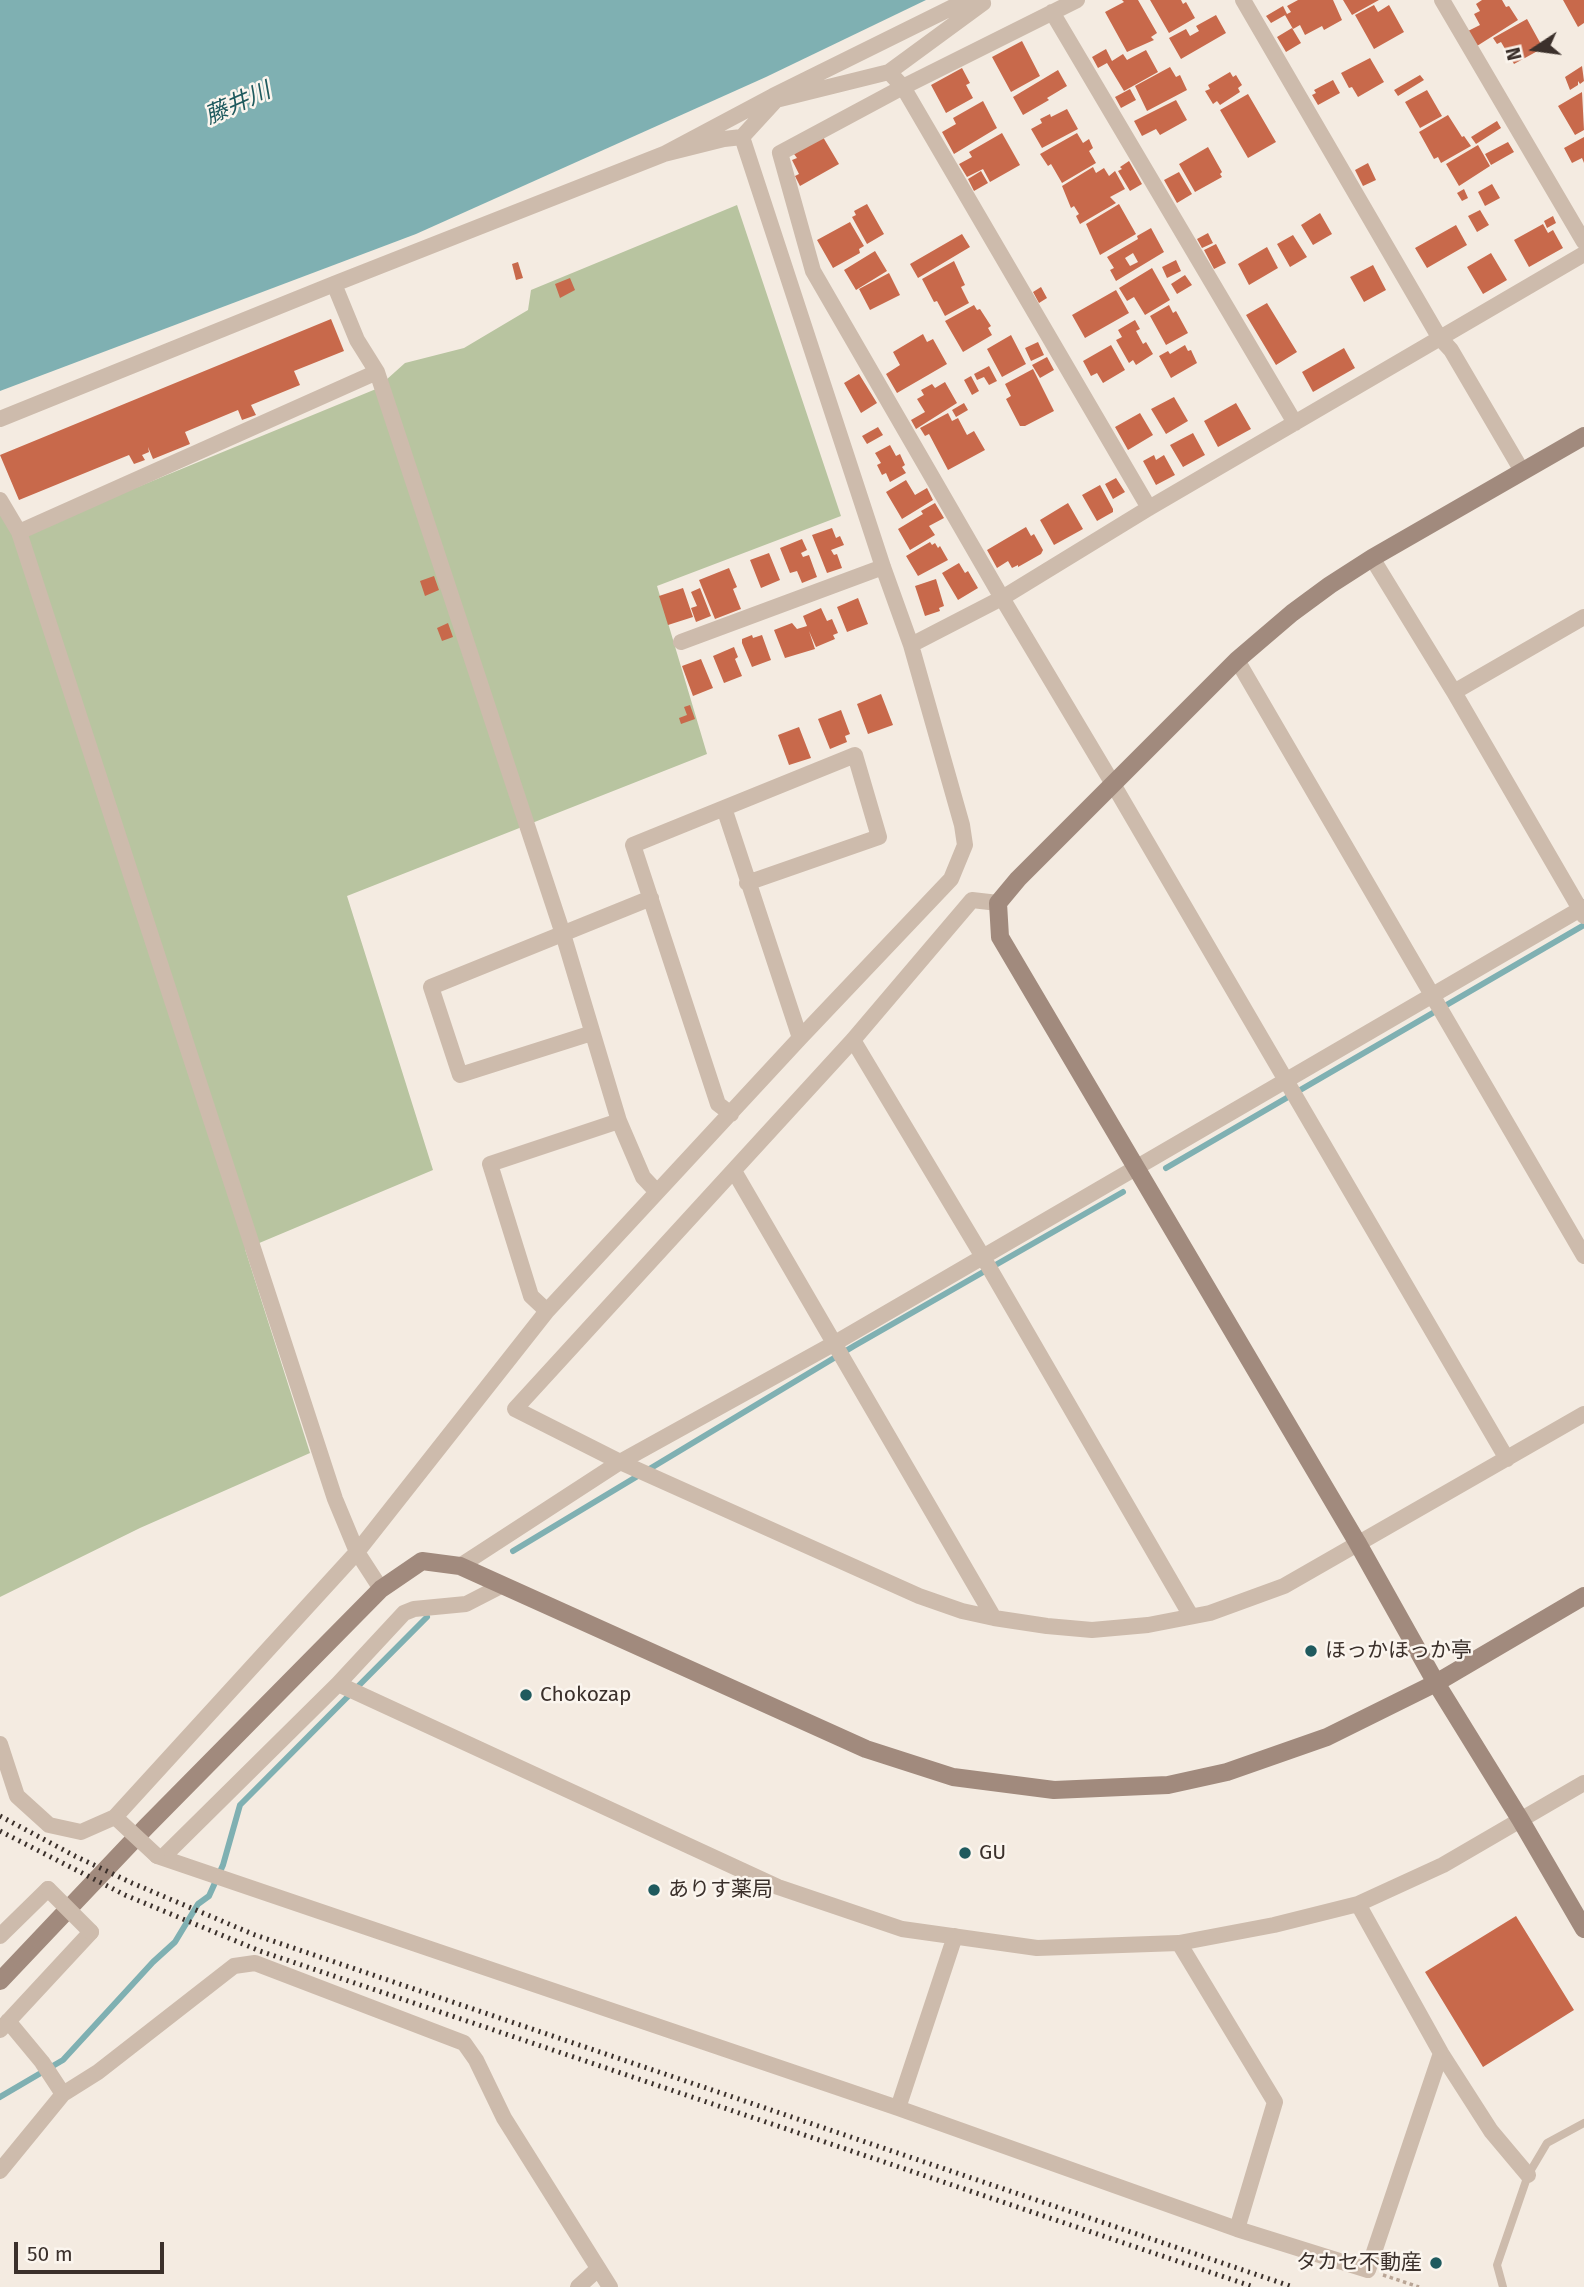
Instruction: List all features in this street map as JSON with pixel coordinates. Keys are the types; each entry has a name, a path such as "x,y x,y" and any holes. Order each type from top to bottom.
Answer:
{"street":[{"path":"0,419 664,154 967,0"},
{"path":"664,154 742,137 775,98 889,72 983,3 982,0"},
{"path":"1077,0 903,87 780,153 813,271 1507,1459"},
{"path":"1243,0 1439,337 1451,350 1522,471"},
{"path":"1442,0 1584,242"},
{"path":"1052,12 1295,423"},
{"path":"889,72 903,87 1149,508"},
{"path":"0,1744 17,1796 49,1825 81,1832 115,1817 357,1552 547,1311 800,1038 951,880 965,845 962,825 911,645 742,137"},
{"path":"911,645 1002,598 1149,508 1584,254"},
{"path":"334,284 357,340 377,372 563,934 619,1121 643,1177 657,1192"},
{"path":"19,532 377,372"},
{"path":"1584,436 1329,584 1237,660 1018,878 998,903 1000,937 1357,1542 1436,1683 1584,1929"},
{"path":"0,500 19,532 335,1499 357,1552 381,1588"},
{"path":"460,1566 627,1465 839,1350 987,1265 1135,1168 1437,1003 1583,911 1372,558"},
{"path":"681,642 883,567"},
{"path":"1454,692 1584,617"},
{"path":"1237,660 1584,1256"},
{"path":"731,1114 718,1104 633,845 855,755 880,837 747,883"},
{"path":"724,808 800,1038"},
{"path":"951,880 972,900 998,903"},
{"path":"592,1033 460,1075 431,987 651,898"},
{"path":"972,900 853,1040 515,1409 627,1465 919,1596 962,1611 994,1618 1092,1630 1148,1625 1210,1613 1284,1586 1584,1414"},
{"path":"853,1040 1191,1616"},
{"path":"547,1311 531,1296 489,1164 619,1121"},
{"path":"734,1171 994,1618"},
{"path":"0,1981 146,1827 381,1588 422,1561 460,1566 866,1749 953,1776 1054,1790 1168,1785 1227,1772 1327,1737 1436,1683 1584,1596"},
{"path":"160,1856 343,1686 404,1613 414,1609 466,1604 503,1585"},
{"path":"343,1686 778,1887 902,1929 1037,1948 1180,1943 1274,1925 1358,1904 1443,1865 1584,1783"},
{"path":"115,1817 160,1856 898,2108 1237,2230 1368,2270 1441,2053"},
{"path":"0,1936 48,1889 91,1932 4,2025 42,2062 63,2094"},
{"path":"1358,1904 1441,2053 1492,2131 1528,2175"},
{"path":"898,2108 955,1936"},
{"path":"1180,1943 1275,2102 1237,2230"},
{"path":"0,2171 63,2094 98,2071 234,1966 255,1963 464,2043 476,2060 504,2118 610,2287"},
{"path":"578,2287 598,2269"}],"lane":[{"path":"1503,2287 1497,2265 1528,2175 1547,2143 1584,2123"}],"path":[{"path":"1368,2270 1419,2287"}],"green space":[{"path":"737,205 841,516 657,586 707,754 347,896 433,1170 245,1249 310,1453 140,1528 0,1597 0,508 16,537 376,389 405,363 464,348 528,310 531,290"}],"water":[{"name":"藤井川","path":"0,0 926,0 766,77 416,234 0,391"}],"building":[{"path":"1122,0 1138,0 1157,33 1151,37 1154,40 1127,52 1105,12 1124,2"},
{"path":"1150,0 1181,0 1183,4 1186,2 1195,18 1169,33"},
{"path":"1298,0 1333,0 1342,20 1324,30 1322,26 1305,35 1300,25 1293,29 1285,15 1291,12 1287,6"},
{"path":"1343,0 1379,0 1352,15"},
{"path":"1482,0 1502,0 1518,20 1477,46 1468,31 1480,25 1474,14 1480,11 1476,4"},
{"path":"1563,0 1584,0 1584,23 1578,27"},
{"path":"1374,5 1378,12 1389,5 1404,32 1374,49 1355,15"},
{"path":"1283,6 1287,14 1271,23 1266,16"},
{"path":"1216,15 1226,33 1181,59 1169,38 1186,29 1190,36 1199,31 1196,26"},
{"path":"1527,19 1543,48 1514,64 1501,42 1497,44 1493,38"},
{"path":"1292,28 1301,43 1286,52 1277,37"},
{"path":"1022,41 1040,76 1011,92 992,57"},
{"path":"1106,49 1112,61 1123,54 1127,60 1146,50 1158,72 1124,91 1107,63 1098,68 1092,57"},
{"path":"1370,58 1384,82 1358,97 1352,87 1349,88 1341,73"},
{"path":"1582,66 1584,81 1580,84 1578,81 1578,85 1570,90 1565,77"},
{"path":"1170,67 1176,77 1180,75 1187,90 1147,111 1135,86"},
{"path":"962,68 970,83 966,85 973,98 946,113 931,85"},
{"path":"1058,70 1067,86 1023,115 1013,97"},
{"path":"1230,72 1233,77 1236,75 1242,85 1238,88 1240,92 1220,105 1217,101 1213,104 1205,91 1210,89 1208,85"},
{"path":"1420,75 1424,80 1398,96 1394,90"},
{"path":"1333,80 1340,93 1318,105 1312,95 1316,93 1314,90"},
{"path":"1130,89 1136,100 1121,108 1115,97"},
{"path":"1427,90 1442,116 1420,128 1405,102"},
{"path":"1582,92 1584,130 1575,135 1558,106"},
{"path":"1248,94 1276,142 1248,158 1220,110"},
{"path":"1176,100 1187,120 1160,135 1156,129 1142,136 1134,121"},
{"path":"983,101 997,128 954,154 942,132 956,124 953,118"},
{"path":"1067,109 1078,129 1042,148 1031,129 1042,123 1040,119"},
{"path":"1448,115 1471,146 1441,163 1438,157 1434,159 1419,132"},
{"path":"1497,121 1501,128 1476,144 1471,137"},
{"path":"1002,133 1020,165 990,182 983,169 967,177 959,164 972,157 969,152"},
{"path":"1077,133 1083,143 1089,139 1093,148 1089,151 1096,163 1062,183 1051,164 1048,166 1040,154"},
{"path":"823,137 839,164 800,186 795,176 799,174 792,160 797,158 794,154"},
{"path":"1584,137 1584,163 1582,158 1572,163 1564,148"},
{"path":"1508,142 1514,152 1491,165 1485,154"},
{"path":"1478,145 1490,166 1459,186 1446,164"},
{"path":"1208,147 1222,172 1222,177 1195,192 1179,164"},
{"path":"1129,161 1142,184 1130,191 1118,171"},
{"path":"1368,163 1376,180 1363,186 1355,170"},
{"path":"1093,167 1096,173 1104,168 1109,176 1115,171 1125,189 1110,197 1116,203 1080,224 1076,216 1079,214 1074,206 1071,208 1062,186"},
{"path":"981,171 988,183 974,191 968,179"},
{"path":"1179,172 1192,194 1177,203 1164,180"},
{"path":"1492,184 1500,198 1485,206 1478,192"},
{"path":"1464,189 1468,198 1462,201 1457,193"},
{"path":"867,204 884,234 867,244 852,217 856,215 854,211"},
{"path":"1119,204 1136,234 1100,255 1086,224"},
{"path":"1480,210 1489,225 1477,232 1468,216"},
{"path":"1320,213 1332,234 1313,245 1301,225"},
{"path":"1553,216 1556,223 1547,228 1544,221"},
{"path":"850,222 864,246 859,249 860,253 833,268 817,240"},
{"path":"1543,224 1548,233 1553,230 1563,248 1529,267 1514,240"},
{"path":"1456,225 1467,245 1427,268 1415,248"},
{"path":"1151,228 1164,252 1116,281 1110,270 1114,268 1107,257 1138,239 1137,236","holes":["1133,253 1138,262 1130,266 1125,258"]},
{"path":"1208,233 1213,243 1202,248 1197,239"},
{"path":"962,234 970,247 918,278 910,264"},
{"path":"1293,235 1307,257 1290,267 1277,244"},
{"path":"1216,244 1226,263 1214,269 1204,250"},
{"path":"1267,247 1278,268 1249,285 1238,264"},
{"path":"875,251 887,271 856,290 844,270"},
{"path":"1491,253 1507,280 1483,294 1467,267"},
{"path":"1176,260 1181,271 1167,278 1162,267"},
{"path":"954,261 965,285 961,287 969,303 945,316 922,279"},
{"path":"518,262 523,278 516,280 512,264"},
{"path":"1373,265 1386,290 1364,302 1350,277"},
{"path":"1152,268 1170,300 1145,315 1134,297 1127,301 1119,288"},
{"path":"889,273 900,295 870,310 859,289"},
{"path":"1185,275 1192,285 1177,294 1171,284"},
{"path":"570,278 575,290 560,298 555,284"},
{"path":"1041,287 1047,298 1039,303 1033,292"},
{"path":"1116,290 1129,313 1085,338 1072,315"},
{"path":"1267,303 1297,352 1276,365 1246,315"},
{"path":"974,305 977,310 980,309 991,326 988,328 992,335 963,352 945,321"},
{"path":"1169,305 1173,313 1176,311 1188,333 1166,345 1150,316"},
{"path":"331,319 344,351 294,371 300,385 251,405 256,415 242,420 238,410 185,432 190,444 153,459 148,447 149,452 142,455 145,460 134,464 129,455 19,500 0,455"},
{"path":"1135,320 1140,329 1136,331 1153,354 1136,365 1133,360 1129,363 1116,340 1122,337 1118,330"},
{"path":"923,334 927,342 933,339 947,364 897,393 886,374 900,365 893,352"},
{"path":"1011,335 1026,364 1002,377 987,349"},
{"path":"1038,342 1044,355 1031,361 1025,348"},
{"path":"1111,345 1125,370 1103,383 1097,373 1091,376 1083,361"},
{"path":"1185,345 1188,351 1191,350 1197,363 1171,378 1159,356 1168,351 1170,354"},
{"path":"1344,348 1355,368 1313,392 1302,372"},
{"path":"1047,357 1054,370 1040,378 1032,365"},
{"path":"989,366 997,381 989,385 984,377 977,380 974,374"},
{"path":"1033,369 1054,411 1020,426 1006,399 1011,396 1005,384"},
{"path":"859,374 877,403 861,413 844,383"},
{"path":"971,376 979,391 972,395 964,380"},
{"path":"945,382 957,403 916,429 911,420 925,412 917,399 924,395 921,390 932,384 935,388"},
{"path":"1174,397 1188,421 1166,434 1151,409"},
{"path":"964,403 968,410 956,417 952,410"},
{"path":"1236,403 1251,429 1218,447 1204,421"},
{"path":"948,413 952,421 958,418 967,435 974,431 985,450 948,470 929,434 925,436 920,428"},
{"path":"1140,413 1153,435 1128,450 1115,427"},
{"path":"878,427 883,435 867,444 862,436"},
{"path":"1193,433 1205,455 1183,467 1170,445"},
{"path":"890,445 896,456 900,454 906,473 890,482 886,473 882,475 877,465 881,463 875,453"},
{"path":"1154,455 1156,460 1164,455 1175,475 1156,485 1143,461"},
{"path":"1116,478 1125,492 1113,499 1105,484"},
{"path":"906,480 915,495 927,488 933,500 902,519 886,492"},
{"path":"1100,485 1113,512 1097,521 1082,495"},
{"path":"935,503 944,518 929,526 935,535 910,550 898,529 923,514 921,511"},
{"path":"1068,503 1083,529 1054,545 1040,520"},
{"path":"1026,527 1031,536 1034,534 1043,550 1041,554 1018,567 1012,568 1008,561 997,568 987,550"},
{"path":"832,528 836,538 840,536 844,545 831,550 834,555 837,554 842,568 827,573 812,535"},
{"path":"802,539 807,550 801,553 803,557 809,555 817,577 802,583 797,571 790,573 780,548"},
{"path":"930,542 932,545 935,543 938,548 940,546 948,560 918,576 906,556"},
{"path":"769,553 780,580 761,588 750,560"},
{"path":"959,563 965,573 968,571 978,588 958,600 942,573"},
{"path":"729,568 737,587 733,589 741,609 715,619 699,580"},
{"path":"434,576 439,590 425,596 420,581"},
{"path":"936,579 944,606 939,608 940,611 925,616 915,586"},
{"path":"683,588 693,617 668,625 659,596"},
{"path":"700,588 711,616 696,622 691,608 697,606 691,592"},
{"path":"858,598 868,624 847,632 837,607"},
{"path":"821,608 827,621 832,619 838,633 833,635 835,639 816,647 809,631 815,649 785,658 774,630 792,623 797,629 807,626 803,616"},
{"path":"448,623 453,637 442,641 437,628"},
{"path":"752,635 753,638 762,635 771,660 752,667 742,639"},
{"path":"734,647 738,657 735,659 742,676 724,683 713,656"},
{"path":"701,659 713,688 693,696 682,666"},
{"path":"881,694 893,725 868,734 857,704"},
{"path":"690,705 695,719 681,724 679,718 687,715 684,707"},
{"path":"841,710 850,734 845,736 847,742 830,749 818,719"},
{"path":"799,727 811,758 789,765 778,735"},
{"path":"1516,1916 1574,2010 1483,2067 1425,1972"}],"waterway":[{"path":"1166,1168 1584,925"},
{"path":"513,1551 854,1346 1123,1192"},
{"path":"0,2097 63,2060 153,1962 175,1942 198,1904 209,1896 223,1865 240,1805 427,1617"}],"railway":[{"path":"0,1816 132,1883 255,1935 1293,2287"},
{"path":"0,1831 125,1895 260,1951 1254,2287"}],"place":[{"name":"ほっかほっか亭","path":"1311,1651"},
{"name":"Chokozap","path":"526,1695"},
{"name":"GU","path":"965,1853"},
{"name":"ありす薬局","path":"654,1890"},
{"name":"タカセ不動産","path":"1436,2263"}]}
